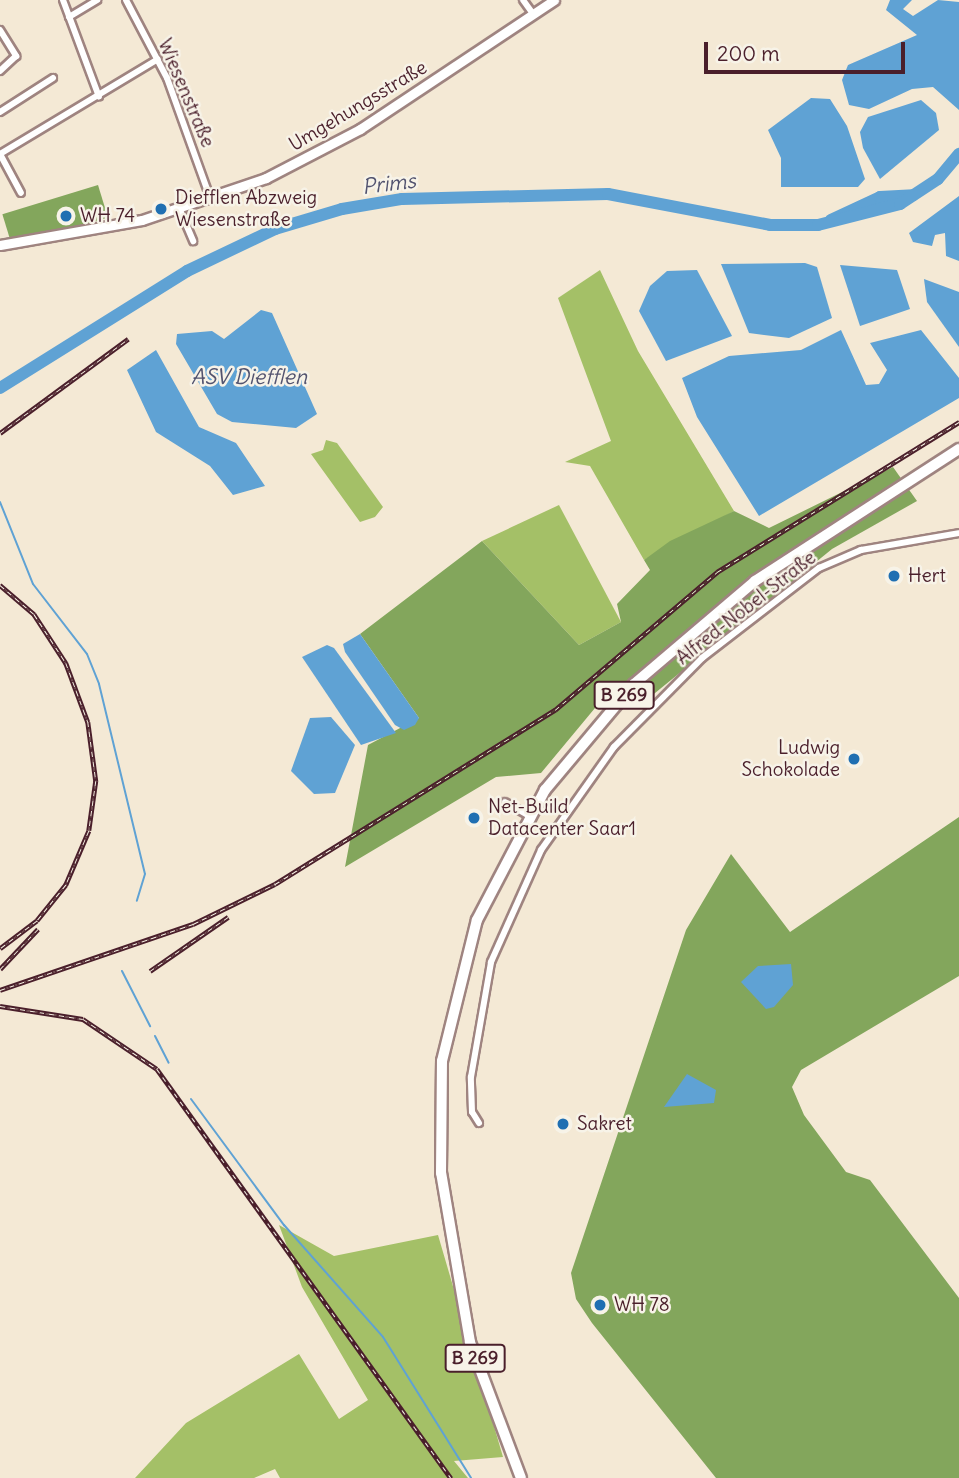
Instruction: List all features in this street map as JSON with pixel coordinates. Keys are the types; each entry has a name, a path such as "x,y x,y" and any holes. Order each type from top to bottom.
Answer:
{"main road":[{"name":"Umgehungsstraße","path":"0,245 180,210 211,200 329,148 554,0"},
{"name":"B 269","path":"521,1478 480,1374 460,1300 443,1204 439,1125 442,1062 459,974 486,897 529,816 584,737 672,648 789,557 959,449"}],"street":[{"path":"63,0 99,97"},
{"path":"69,17 97,0"},
{"name":"Wiesenstraße","path":"126,0 158,59 211,200"},
{"path":"523,0 533,14"},
{"path":"0,30 16,56 0,71"},
{"path":"21,193 0,154 99,97 158,59"},
{"path":"0,112 54,78"},
{"path":"180,210 193,242"},
{"name":"Alfred-Nobel-Straße","path":"479,1123 472,1112 471,1077 491,962 541,850 614,747 702,658 819,568 861,550 959,533"},
{"path":"505,802 529,816"}],"green space":[{"path":"98,185 108,218 12,247 2,214"},
{"path":"600,270 638,351 734,511 644,560 590,466 565,462 611,441 558,298"},
{"path":"326,440 337,443 383,507 375,517 360,522 311,454 323,450"},
{"path":"893,467 917,501 832,549 644,702 639,691 595,708 541,773 496,777 345,867 368,745 419,718 360,634 482,541 579,645 621,622 617,604 650,570 644,560 670,541 734,511 769,528"},
{"path":"559,505 621,622 579,645 482,541"},
{"path":"959,817 959,976 801,1070 792,1087 804,1115 846,1172 870,1180 959,1298 959,1478 716,1478 592,1323 576,1299 571,1273 686,930 731,854 790,932"},
{"path":"279,1225 334,1256 438,1235 503,1457 454,1461 468,1478 280,1478 275,1469 254,1478 135,1478 186,1423 299,1354 339,1419 368,1400 302,1287"}],"water":[{"path":"890,0 912,0 903,9 913,16 938,0 959,2 959,110 933,87 912,89 869,109 849,105 842,80 848,65 917,35 886,10"},
{"path":"811,98 830,99 847,126 865,179 858,187 781,187 781,158 768,130"},
{"path":"921,100 936,113 939,130 880,179 863,148 860,132 868,117"},
{"path":"959,196 959,261 946,256 945,233 935,235 932,246 913,242 909,233"},
{"path":"805,263 817,267 832,318 789,338 749,333 721,264"},
{"path":"840,265 897,270 910,309 860,326"},
{"path":"697,270 732,336 666,361 639,311 650,286 667,271"},
{"path":"924,279 959,292 959,347 927,302"},
{"name":"ASV Diefflen","path":"261,310 272,313 317,414 296,428 232,422 217,414 176,344 177,334 212,331 224,339"},
{"path":"841,330 866,385 879,384 887,370 870,343 921,330 959,378 959,398 759,516 697,417 682,378 729,356 801,350"},
{"path":"156,350 199,427 236,443 265,486 233,495 210,466 156,432 127,370"},
{"path":"360,634 419,718 415,725 404,730 395,725 345,652 343,644"},
{"path":"327,645 334,648 396,733 361,745 302,657"},
{"path":"331,717 355,745 335,793 314,794 291,771 310,718"},
{"path":"791,964 793,985 774,1007 766,1009 741,982 758,966"},
{"path":"687,1074 716,1090 714,1103 664,1107"}],"waterway":[{"name":"Prims","path":"0,388 187,271 275,229 342,209 402,199 608,194 770,225 818,225 900,204 938,179 959,154"},
{"name":"Prims","path":"831,220 880,197 913,195"},
{"path":"0,502 33,584 87,654 99,684 145,874 137,901"},
{"path":"122,971 150,1026"},
{"path":"155,1036 169,1063"},
{"path":"191,1099 284,1225 383,1337 471,1478"}],"railway":[{"path":"0,433 128,339"},
{"path":"0,990 193,924 275,884 555,710 717,572 959,422"},
{"path":"0,585 34,614 66,663 88,722 96,781 89,831 66,885 37,921 0,949"},
{"path":"150,971 228,917"},
{"path":"0,969 38,929"},
{"path":"0,1006 83,1019 157,1069 451,1478"}],"place":[{"name":"Diefflen Abzweig Wiesenstraße","path":"161,209"},
{"name":"WH 74","path":"66,216"},
{"name":"Hert","path":"894,576"},
{"name":"Ludwig Schokolade","path":"854,759"},
{"name":"Net-Build Datacenter Saar1","path":"474,818"},
{"name":"Sakret","path":"563,1124"},
{"name":"WH 78","path":"600,1305"}]}
